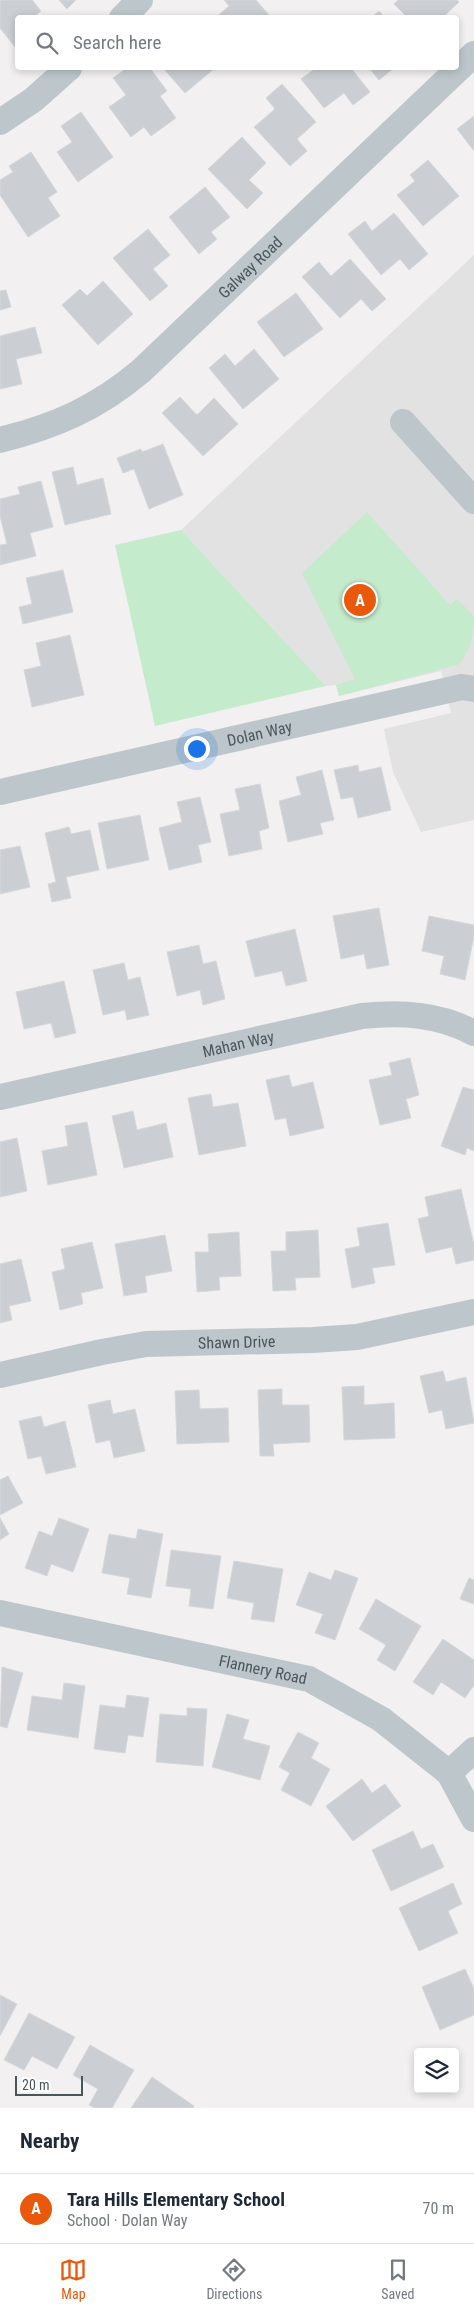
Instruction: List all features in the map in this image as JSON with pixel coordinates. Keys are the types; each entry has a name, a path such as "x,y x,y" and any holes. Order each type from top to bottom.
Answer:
{"street":[{"path":"125,15 140,0"},
{"name":"Galway Road","path":"459,68 474,54"},
{"path":"0,122 33,100 68,70"},
{"name":"Galway Road","path":"0,440 62,421 92,407 118,390 148,364 457,70"},
{"path":"403,422 474,501"},
{"name":"Dolan Way","path":"0,791 470,683"},
{"name":"Mahan Way","path":"0,1097 362,1016 405,1014 427,1016 450,1022 474,1033"},
{"name":"Shawn Drive","path":"0,1375 146,1344 312,1340 357,1337 474,1312"},
{"name":"Flannery Road","path":"0,1613 309,1679 381,1719 449,1773 474,1819"},
{"path":"449,1773 474,1750"}],"shaded area":[{"path":"474,255 474,820 421,832 393,772 384,729 451,713 441,671 339,696 336,685 326,686 181,530"}],"green space":[{"path":"367,512 450,605 457,599 474,616 473,629 469,647 460,664 339,696 336,685 355,679 302,573"},
{"path":"181,530 326,686 155,726 115,545"}],"building":[{"path":"32,0 41,11 36,15 15,15 15,47 0,28 0,1"},
{"path":"59,0 76,0 67,9"},
{"path":"224,0 256,0 269,15 218,15 229,6"},
{"path":"398,0 457,0 459,2 445,15 405,15 394,4"},
{"path":"379,11 382,15 374,15"},
{"path":"124,70 151,70 167,91 160,96 176,118 151,136 144,127 131,137 109,107 126,95 113,78"},
{"path":"165,70 213,70 185,93"},
{"path":"313,70 353,70 370,92 353,105 344,93 324,108 301,79"},
{"path":"371,70 392,70 379,80"},
{"path":"282,84 316,122 297,139 307,151 290,166 254,127 275,109 266,98"},
{"path":"81,112 113,157 78,182 57,152 72,142 61,126"},
{"path":"474,116 474,151 457,129"},
{"path":"242,137 266,163 249,180 263,193 247,209 208,169"},
{"path":"31,152 57,192 48,198 60,216 28,237 0,195 0,180 13,172 9,166"},
{"path":"428,160 459,196 423,226 397,195 415,181 410,175"},
{"path":"205,187 230,217 211,232 217,239 199,254 169,217"},
{"path":"394,213 428,254 409,270 400,259 381,275 348,234 365,221 372,231"},
{"path":"148,229 170,255 153,269 168,286 150,301 113,258"},
{"path":"350,259 386,299 372,311 361,299 340,318 302,277 319,262 331,276"},
{"path":"103,281 133,314 98,345 62,305 80,289 87,296"},
{"path":"6,290 11,307 0,310 0,291"},
{"path":"296,293 323,329 284,357 257,322"},
{"path":"35,327 42,353 16,359 22,384 0,389 0,336"},
{"path":"254,349 279,379 243,409 209,368 225,354 235,366"},
{"path":"180,397 197,415 214,398 238,424 203,456 162,413"},
{"path":"163,444 183,495 149,509 134,469 123,473 117,458 141,449 142,452"},
{"path":"73,467 77,485 103,478 111,514 65,525 52,472"},
{"path":"41,481 53,527 30,533 36,556 0,565 0,545 7,544 0,516 0,499 20,494 18,487"},
{"path":"63,570 73,612 23,624 19,607 32,604 26,578"},
{"path":"70,635 84,695 32,707 24,670 41,666 36,643"},
{"path":"358,765 359,772 381,767 391,810 358,818 353,797 341,799 334,770"},
{"path":"322,770 334,820 320,823 323,834 288,842 279,801 301,795 296,777"},
{"path":"260,784 269,828 259,831 262,849 229,856 220,814 240,810 235,789"},
{"path":"200,797 211,842 198,845 202,862 169,870 159,828 182,822 177,802"},
{"path":"140,815 149,860 107,869 98,823"},
{"path":"69,827 71,834 90,830 99,870 66,877 71,898 52,902 48,884 56,882 45,833"},
{"path":"20,846 30,887 0,894 0,850"},
{"path":"379,908 389,965 367,969 364,954 341,959 333,916"},
{"path":"429,916 474,925 474,936 465,980 440,974 444,956 422,951"},
{"path":"295,929 307,981 286,986 282,971 255,977 246,941"},
{"path":"199,945 203,964 216,961 225,999 203,1005 200,990 177,996 167,952"},
{"path":"124,963 128,980 140,977 149,1015 127,1020 125,1010 103,1015 93,970"},
{"path":"64,981 76,1033 55,1038 51,1023 24,1029 16,992"},
{"path":"410,1058 419,1095 406,1099 411,1118 380,1125 369,1080 392,1075 389,1063"},
{"path":"289,1075 292,1087 313,1082 324,1128 290,1136 286,1118 275,1120 266,1080"},
{"path":"463,1087 474,1090 474,1151 467,1148 465,1155 441,1146"},
{"path":"211,1094 213,1107 238,1103 246,1146 199,1155 188,1098"},
{"path":"133,1111 137,1130 166,1123 173,1157 124,1168 112,1116"},
{"path":"87,1122 97,1175 48,1185 42,1151 68,1146 65,1126"},
{"path":"17,1138 27,1191 0,1197 0,1142"},
{"path":"461,1189 474,1245 474,1260 456,1264 452,1247 426,1253 418,1219 429,1216 425,1197"},
{"path":"388,1223 395,1265 372,1268 375,1283 352,1288 345,1249 360,1246 357,1228"},
{"path":"318,1230 320,1277 295,1278 296,1290 273,1291 271,1251 286,1251 286,1232"},
{"path":"239,1232 241,1276 219,1277 220,1290 197,1292 195,1252 209,1252 208,1234"},
{"path":"165,1235 172,1271 145,1276 147,1292 124,1296 115,1244"},
{"path":"92,1242 103,1288 81,1293 83,1304 60,1310 52,1272 65,1269 61,1249"},
{"path":"21,1259 31,1301 9,1306 12,1320 0,1323 0,1264"},
{"path":"443,1371 446,1382 466,1377 474,1423 446,1429 442,1410 429,1413 420,1376"},
{"path":"364,1386 364,1405 394,1403 395,1438 344,1440 342,1387"},
{"path":"282,1389 282,1405 309,1405 310,1442 273,1444 274,1456 260,1456 258,1390"},
{"path":"199,1390 200,1409 228,1408 229,1442 177,1444 175,1391"},
{"path":"110,1400 113,1414 135,1409 145,1451 114,1458 110,1440 96,1443 88,1405"},
{"path":"41,1416 44,1427 65,1421 76,1467 46,1474 41,1456 28,1459 19,1421"},
{"path":"8,1476 23,1503 0,1515 0,1480"},
{"path":"0,1518 9,1534 0,1540"},
{"path":"59,1518 89,1529 73,1572 51,1564 47,1576 25,1568 39,1531 52,1536"},
{"path":"138,1529 163,1534 151,1598 127,1594 130,1578 102,1573 109,1534 136,1539"},
{"path":"171,1550 221,1556 213,1609 189,1606 191,1589 166,1586"},
{"path":"234,1561 283,1569 274,1622 251,1619 254,1603 227,1598"},
{"path":"335,1570 358,1578 335,1640 315,1633 323,1614 296,1605 309,1572 331,1580"},
{"path":"469,1578 474,1580 474,1604 460,1599"},
{"path":"376,1599 421,1626 395,1671 377,1660 386,1645 359,1629"},
{"path":"443,1639 474,1660 474,1685 465,1698 441,1682 433,1695 413,1682"},
{"path":"2,1667 23,1673 7,1728 0,1726"},
{"path":"64,1683 85,1686 78,1738 27,1730 32,1696 62,1700"},
{"path":"127,1695 149,1698 143,1737 128,1735 125,1753 94,1749 100,1705 125,1708"},
{"path":"187,1708 207,1709 203,1766 156,1762 160,1714 187,1716"},
{"path":"227,1714 249,1720 243,1739 270,1746 260,1780 212,1767"},
{"path":"298,1732 319,1743 311,1758 330,1769 311,1806 281,1790 290,1773 279,1767"},
{"path":"362,1779 372,1793 385,1784 401,1806 353,1841 326,1806"},
{"path":"413,1831 421,1849 433,1844 444,1867 391,1891 372,1850"},
{"path":"453,1883 462,1904 448,1911 458,1933 419,1951 399,1908"},
{"path":"465,1969 474,1989 474,2015 440,2030 422,1987"},
{"path":"0,1995 17,2004 0,2036"},
{"path":"29,2013 75,2037 57,2069 32,2056 24,2070 4,2060"},
{"path":"90,2045 134,2070 112,2108 95,2108 89,2105 98,2089 73,2075"},
{"path":"152,2077 194,2106 193,2108 131,2108"}],"place":[{"name":"Tara Hills Elementary School","path":"360,600"}]}
